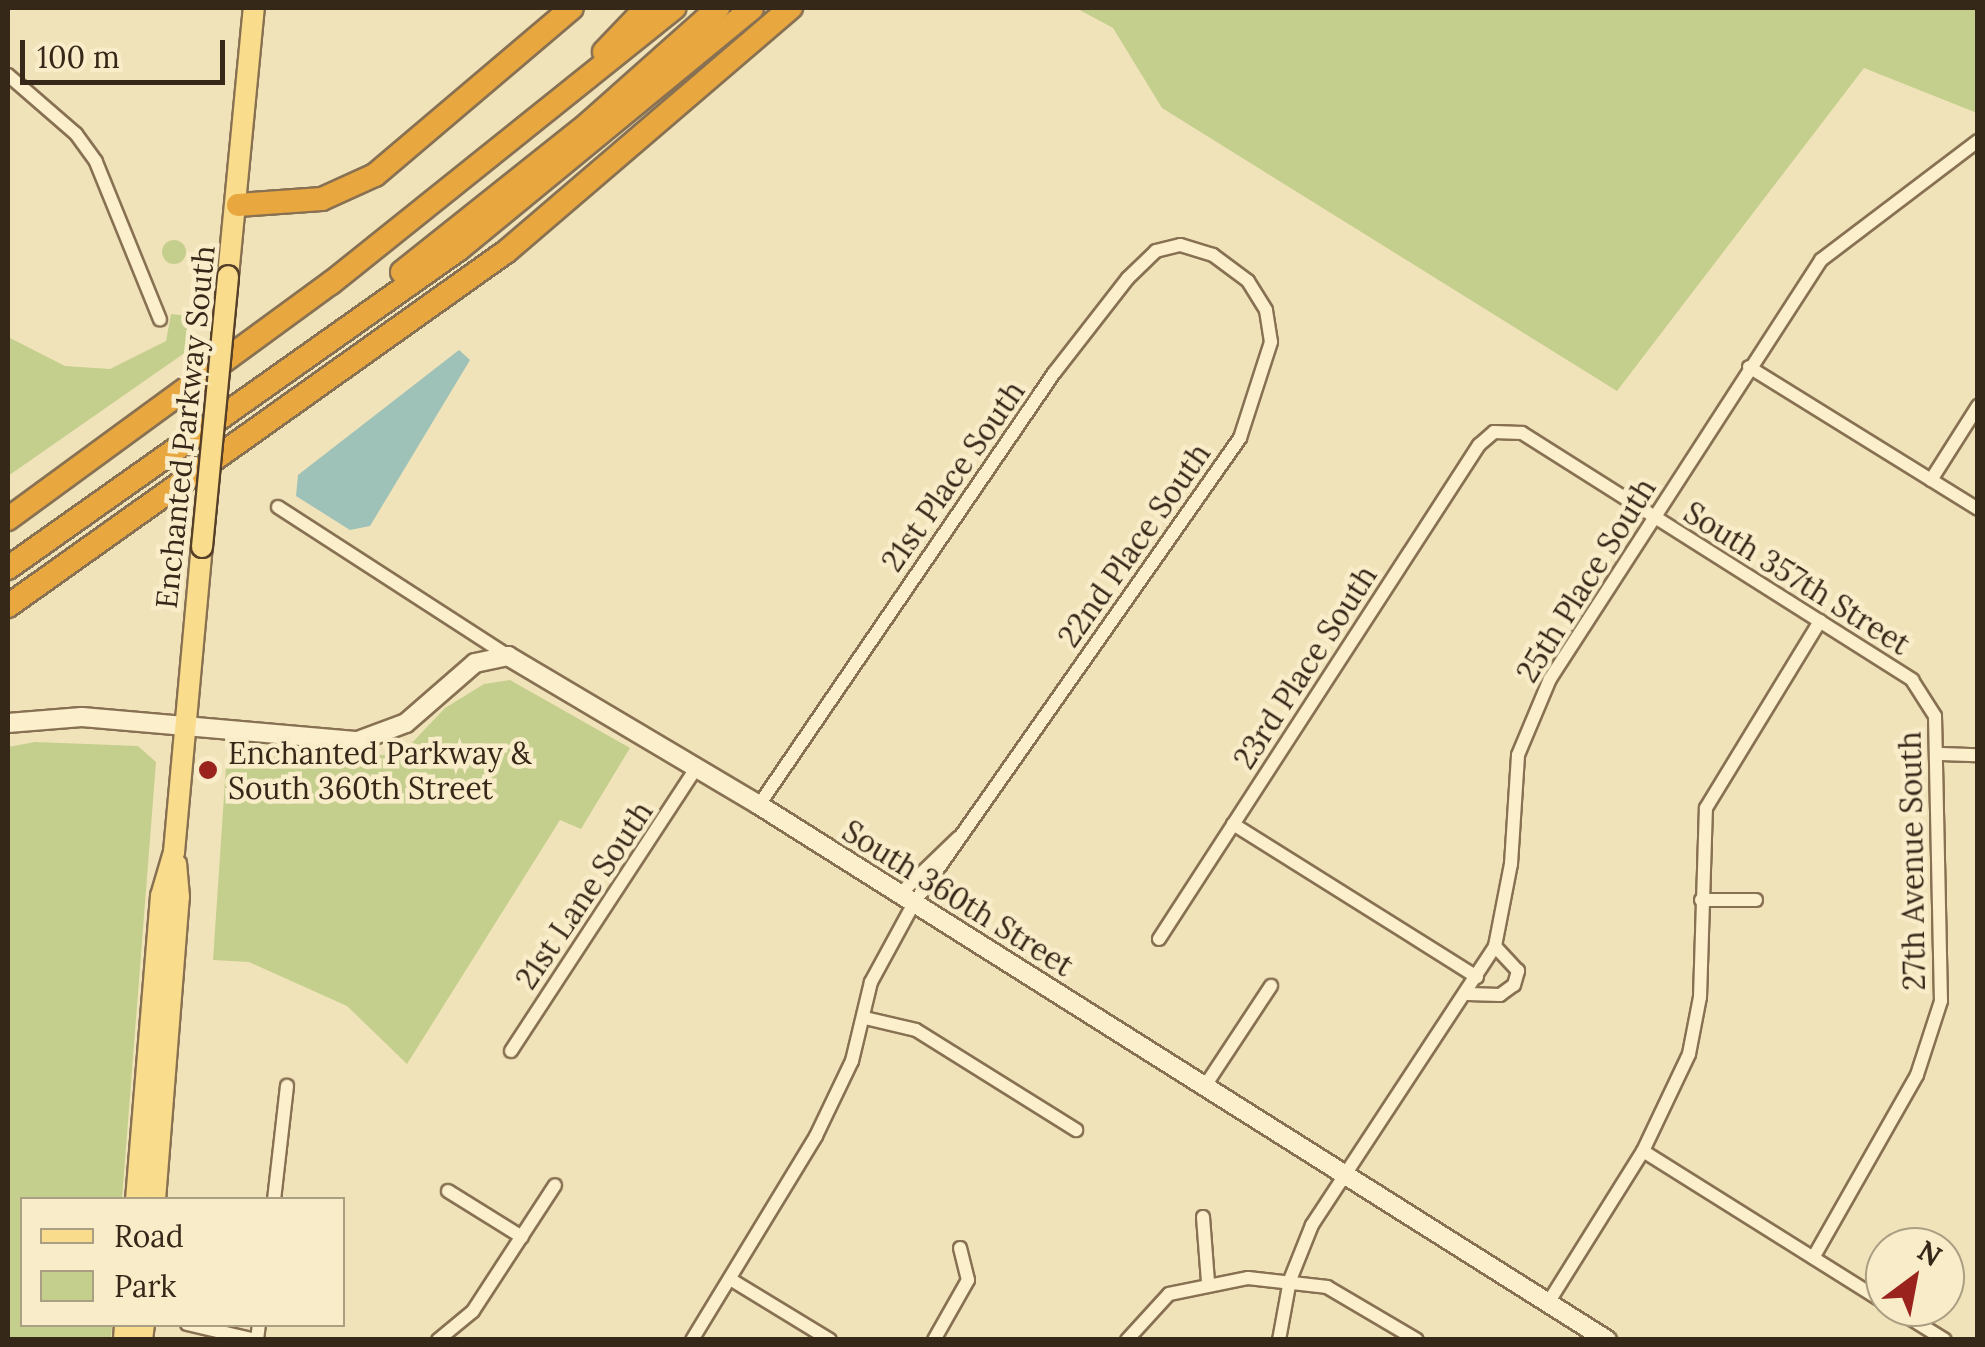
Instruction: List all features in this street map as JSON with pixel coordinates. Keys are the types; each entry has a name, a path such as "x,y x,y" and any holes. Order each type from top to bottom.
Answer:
{"highway":[{"path":"238,205 303,202 356,186 572,8"},
{"path":"527,132 646,8"},
{"path":"8,519 527,132 674,8"},
{"path":"8,550 405,270 589,124 718,8"},
{"path":"8,568 459,249 752,8"},
{"path":"8,606 507,251 792,8"}],"main road":[{"name":"Enchanted Parkway South","path":"136,1197 161,896 174,852 188,730 254,8"},
{"name":"Enchanted Parkway South","path":"154,1197 180,897 174,852"}],"street":[{"path":"8,74 76,134 96,162 160,320"},
{"name":"25th Place South","path":"1279,1340 1290,1280 1302,1245 1344,1174 1468,994 1495,946 1526,728 1568,648 1821,260 1978,142"},
{"name":"21st Place South","path":"759,805 1001,450 1128,278 1156,251 1180,245 1229,266"},
{"name":"22nd Place South","path":"692,1340 816,1136 852,1061 871,982 907,898 958,838 1240,438 1272,342 1258,295 1229,266"},
{"path":"1749,367 1978,508"},
{"path":"1931,480 1978,406"},
{"name":"South 357th Street","path":"1501,430 1529,437 1912,680"},
{"name":"23rd Place South","path":"1159,938 1469,458 1501,430"},
{"name":"South 360th Street","path":"278,507 508,656 759,805 1607,1340"},
{"path":"1548,1303 1643,1151 1697,1026 1701,835 1712,794 1820,622"},
{"path":"8,723 82,717 188,730 368,740 417,716 466,669 508,656"},
{"name":"27th Avenue South","path":"1813,1258 1917,1075 1941,1001 1940,754 1930,701 1912,680"},
{"path":"1940,754 1978,755"},
{"name":"21st Lane South","path":"511,1050 697,767"},
{"path":"1233,824 1477,977"},
{"path":"1701,900 1756,900"},
{"path":"1468,994 1500,995 1514,985 1518,970 1495,946"},
{"path":"1205,1086 1272,986"},
{"path":"865,1018 916,1030 1076,1130"},
{"path":"274,1197 287,1086"},
{"path":"1643,1151 1865,1290"},
{"path":"438,1340 473,1311 555,1184"},
{"path":"448,1191 522,1237"},
{"path":"1204,1217 1208,1282"},
{"path":"934,1340 968,1280 960,1248"},
{"path":"730,1279 830,1340"},
{"path":"1127,1340 1162,1298 1229,1279 1290,1280 1338,1291 1417,1340"},
{"path":"200,1327 257,1340"}],"green space":[{"path":"1076,8 1977,8 1977,113 1864,68 1617,391 1162,108 1113,28"},
{"path":"174,240 186,252 174,264 162,252"},
{"path":"171,314 189,316 186,352 8,476 8,337 65,366 110,369 166,341"},
{"path":"510,680 630,748 581,829 560,820 407,1064 347,1006 249,962 213,960 226,766 241,756 384,755 408,747 445,708 484,684"},
{"path":"35,742 138,746 156,762 122,1197 20,1197 20,1327 112,1327 111,1339 8,1339 8,747"}],"water":[{"path":"459,350 470,360 370,526 350,530 296,496 298,475"}],"place":[{"name":"Enchanted Parkway & South 360th Street","path":"208,770"}]}
